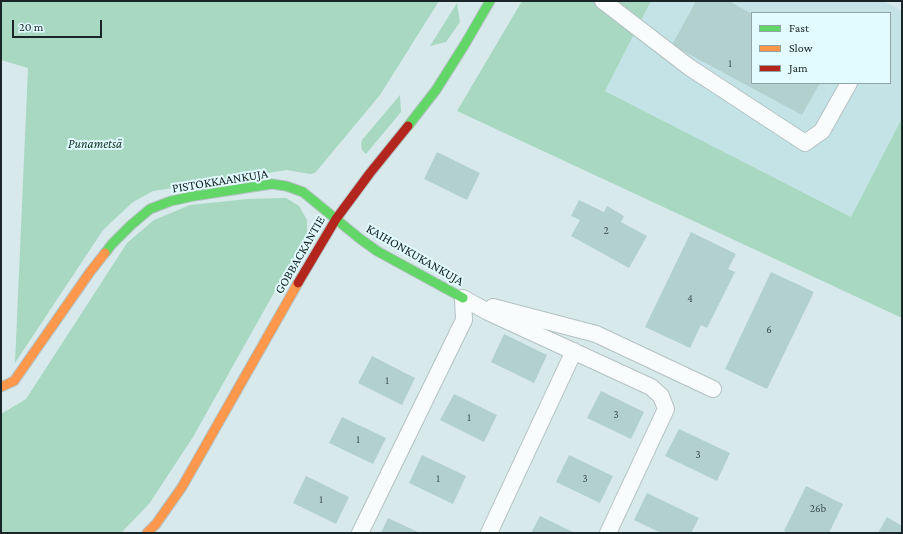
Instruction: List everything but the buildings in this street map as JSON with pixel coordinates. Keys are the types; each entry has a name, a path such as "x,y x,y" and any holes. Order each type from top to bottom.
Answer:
{"street":[{"name":"GOBBACKANTIE","path":"147,533 156,524 182,487 336,219 370,173 436,90 490,1"},
{"name":"PISTOKKAANKUJA","path":"1,387 14,381 94,267 112,244 131,224 150,209 171,201 194,196 272,184 286,186 304,192 336,219"},
{"name":"KAIHONKUKANKUJA","path":"336,219 377,251 463,298"}],"lane":[{"path":"603,1 689,67 805,143 822,131 848,84"},
{"path":"463,298 488,312 651,387 661,396 666,410 608,533"},
{"path":"463,298 596,334 712,389"},
{"path":"360,533 464,320 463,298"},
{"path":"489,533 574,352"}],"shaded area":[{"path":"651,1 883,1 902,11 902,118 851,217 605,91"}],"green space":[{"name":"Punametsä","path":"1,1 439,1 380,95 315,173 310,174 287,170 153,191 133,202 103,230 15,363 28,68 1,60"},
{"path":"522,1 651,1 605,91 851,217 902,118 902,318 457,111"},
{"path":"457,3 460,22 446,42 430,46"},
{"path":"400,95 401,112 366,154 362,150 362,140"},
{"path":"286,198 299,206 307,220 307,234 193,437 149,504 121,533 1,533 1,414 26,399 127,243 154,220 190,205 247,199"}],"traffic: fast":[{"path":"408,126 436,90 490,1"},
{"path":"105,253 131,225 150,209 171,201 194,196 272,184 286,186 303,192 377,251 463,298"}],"traffic: slow":[{"path":"1,387 14,381 90,272 105,253"},
{"path":"147,533 156,524 182,487 298,283"}],"traffic: jam":[{"path":"298,283 336,219 370,173 408,126"}]}
